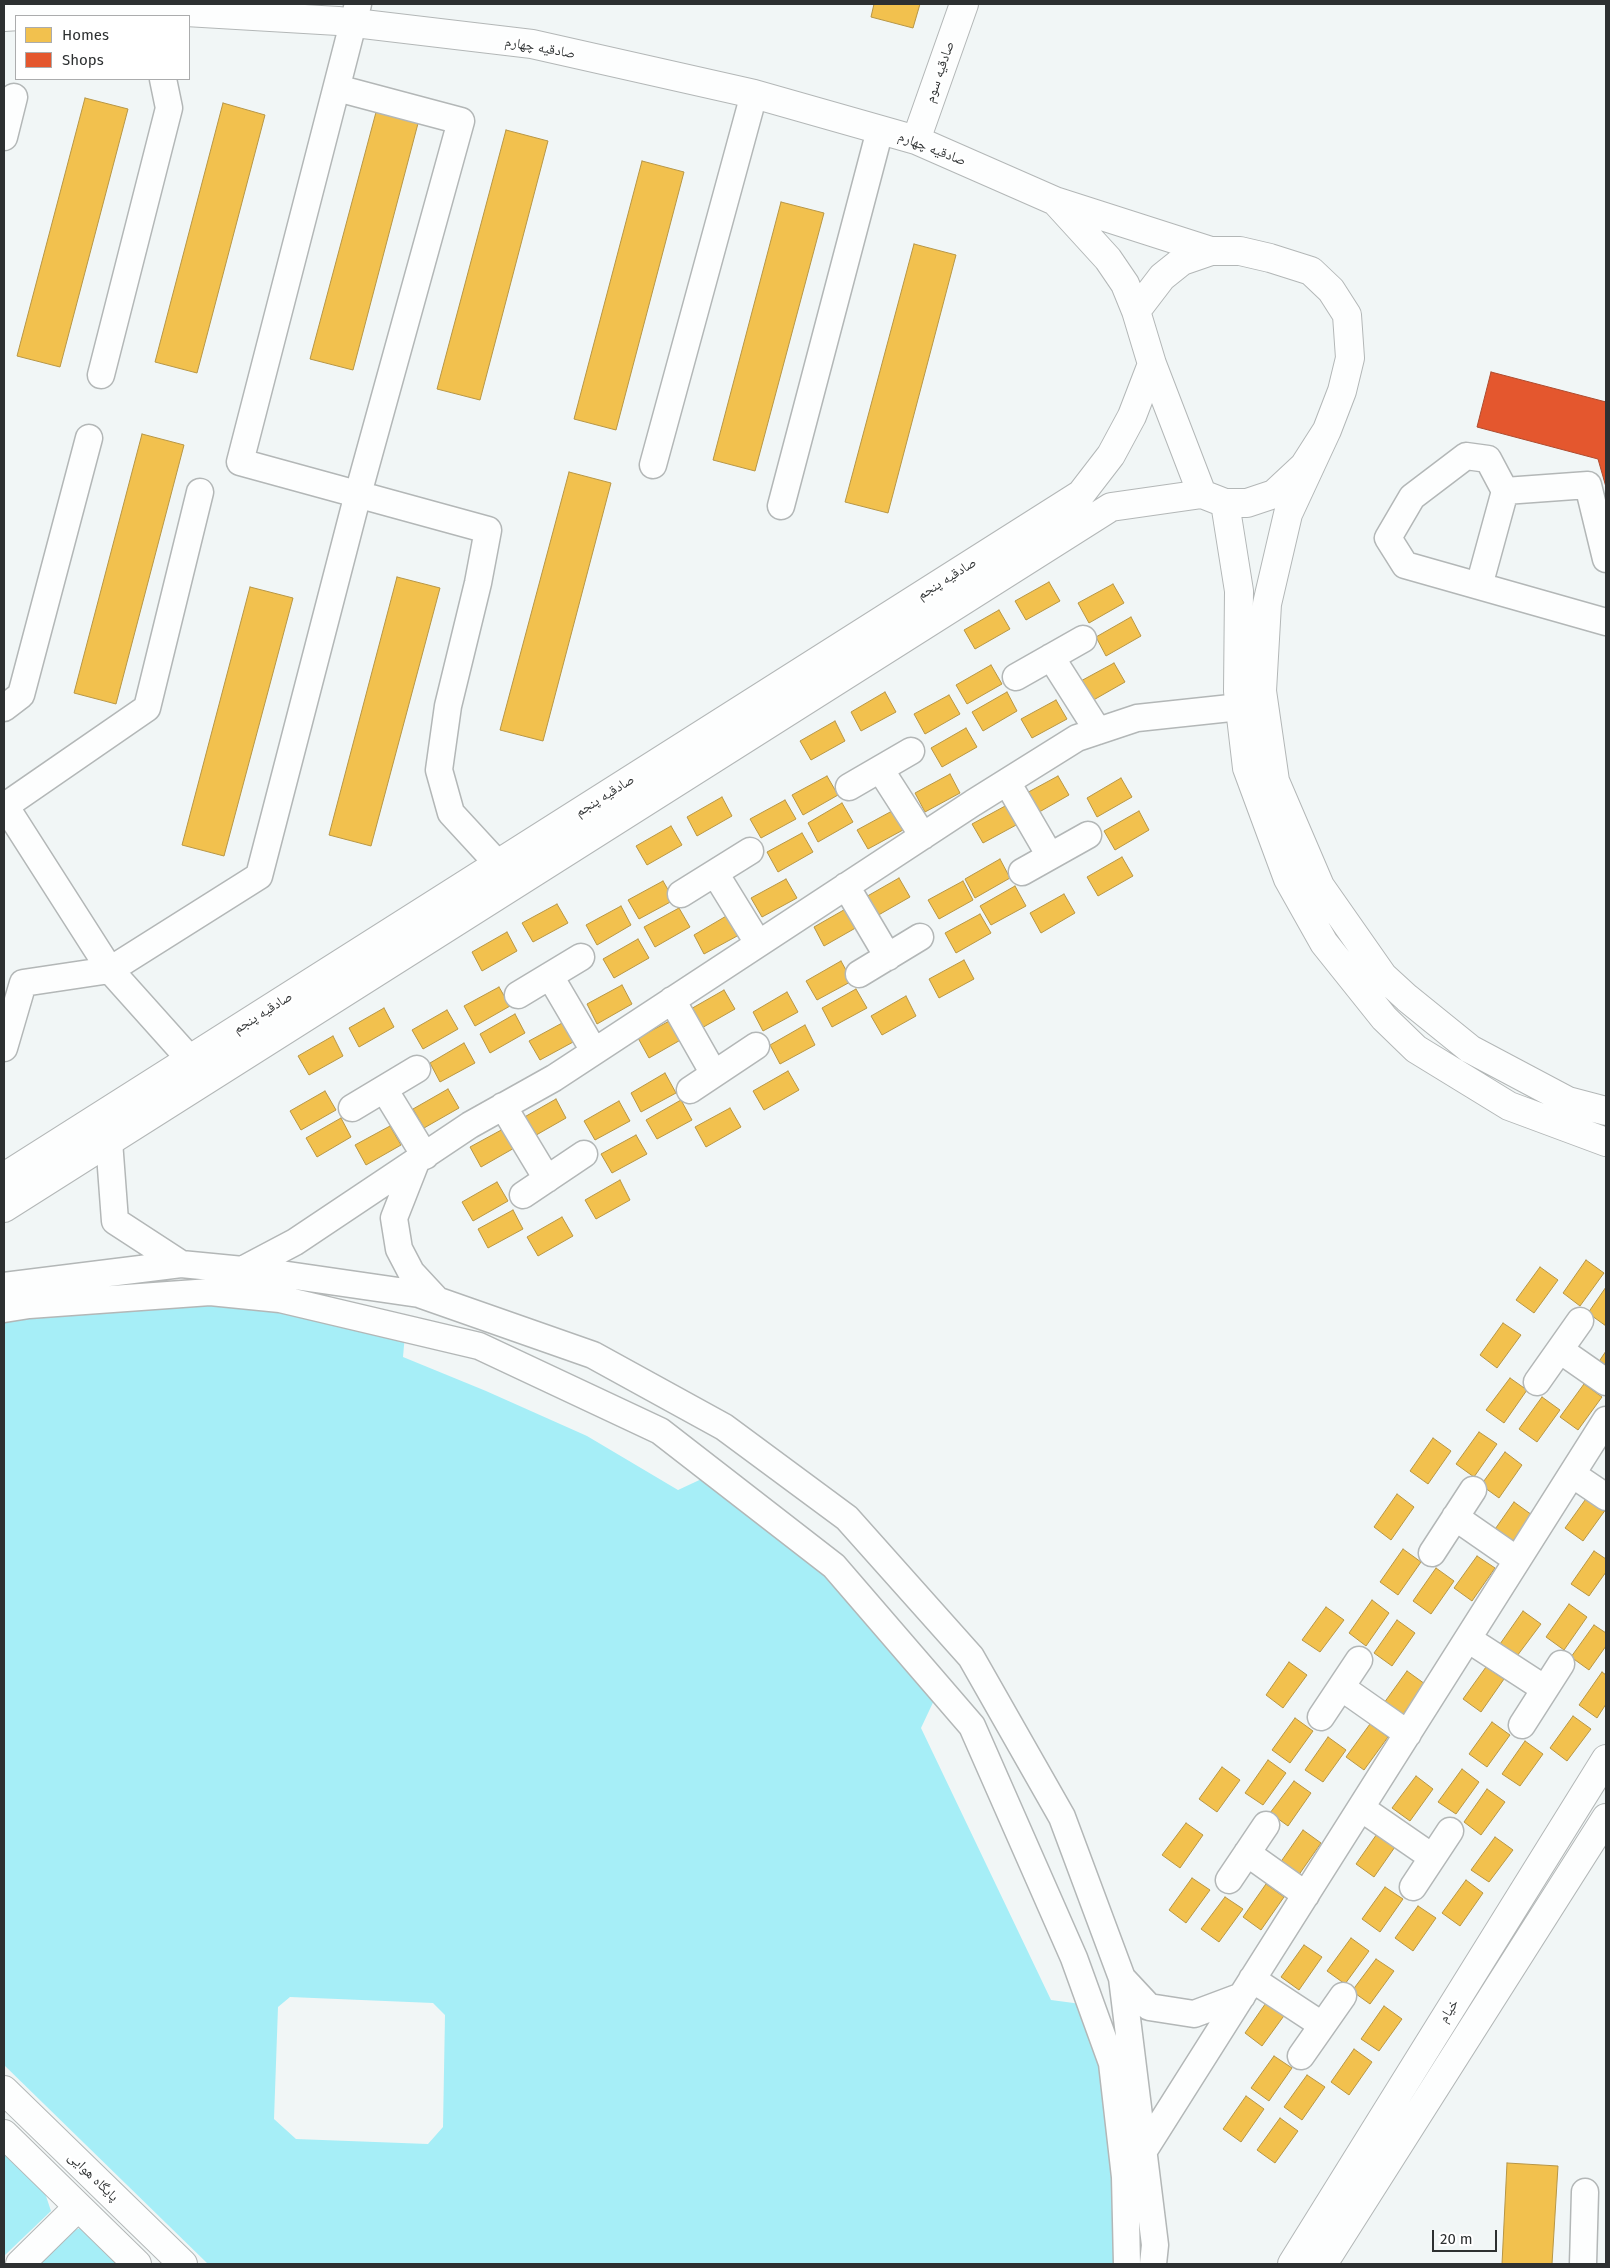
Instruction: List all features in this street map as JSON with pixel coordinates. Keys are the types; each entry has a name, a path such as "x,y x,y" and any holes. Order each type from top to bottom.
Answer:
{"street":[{"name":"صادقیه سوم","path":"916,140 964,4"},
{"name":"صادقیه چهارم","path":"22,15 133,9 152,13 357,13 532,44 754,94 916,140 1056,201 1211,251"},
{"path":"357,13 240,462 488,530 478,583 448,706 439,770 451,813 505,875"},
{"path":"101,375 169,108 164,80"},
{"path":"4,1048 23,982 110,970 259,876 358,494 461,121 338,88"},
{"path":"653,465 754,94"},
{"path":"4,137 14,97"},
{"path":"781,506 880,130"},
{"path":"1056,201 1108,259 1125,284 1152,364 1214,498 1240,591 1238,691 1247,768 1288,879 1324,943 1384,1018 1416,1049 1509,1106 1606,1142"},
{"path":"1136,312 1162,277 1182,261 1211,251 1240,251 1311,271 1331,290 1346,315 1350,358 1342,391 1288,514 1267,604 1262,691 1275,781 1320,886 1383,976 1470,1049 1568,1101 1606,1111"},
{"name":"صادقیه پنجم","path":"4,1178 199,1069 505,875 1081,494 1111,455 1132,416 1152,364"},
{"name":"صادقیه پنجم","path":"505,875 1111,507 1214,498 1247,503 1274,494 1304,466 1326,430"},
{"path":"4,708 21,695 89,438"},
{"path":"1480,586 1505,491 1488,459 1466,456 1412,497 1388,538 1405,566 1606,622"},
{"path":"1505,491 1588,486 1606,559"},
{"path":"199,1069 110,970 4,805 147,708 200,492"},
{"path":"1081,494 1097,516"},
{"path":"1240,605 1267,604"},
{"path":"1016,677 1083,639"},
{"path":"1051,657 1098,731"},
{"path":"242,1270 295,1242 470,1125 554,1078 758,943 1077,738 1137,718 1240,707"},
{"path":"849,787 911,751"},
{"path":"880,769 923,836"},
{"path":"1007,782 1050,856"},
{"path":"1022,872 1088,834"},
{"path":"681,894 750,851"},
{"path":"715,873 758,943"},
{"path":"846,886 888,957"},
{"path":"859,974 920,937"},
{"path":"518,995 581,957"},
{"path":"550,976 594,1051"},
{"path":"1384,1018 1407,998"},
{"path":"672,1000 714,1074"},
{"path":"690,1090 756,1046"},
{"name":"صادقیه پنجم","path":"4,1208 109,1141 199,1069"},
{"path":"352,1108 417,1069"},
{"path":"384,1089 421,1159"},
{"path":"503,1106 547,1179"},
{"path":"109,1141 115,1221 181,1264"},
{"path":"523,1195 584,1154"},
{"path":"421,1159 394,1218 399,1249 411,1272 436,1300"},
{"path":"4,1286 181,1264 242,1270 420,1294 593,1355 724,1427 847,1518 971,1657 1062,1817 1122,1978 1157,2258"},
{"path":"4,1309 29,1304 210,1292 280,1299 478,1346 660,1431 834,1566 972,1726 1074,1958 1112,2063 1125,2177 1128,2264"},
{"path":"1537,1382 1580,1321"},
{"path":"1560,1350 1606,1382"},
{"path":"1143,2152 1606,1420"},
{"path":"1572,1474 1606,1497"},
{"path":"1432,1553 1472,1490"},
{"path":"1455,1517 1517,1560"},
{"path":"834,1566 864,1538"},
{"path":"1468,1638 1545,1689"},
{"path":"1321,1717 1360,1660"},
{"path":"1522,1725 1561,1664"},
{"path":"1341,1687 1408,1734"},
{"name":"خیام","path":"1292,2264 1606,1759"},
{"path":"1582,1798 1606,1813"},
{"path":"1361,1808 1432,1857"},
{"path":"1323,2264 1606,1818"},
{"path":"1229,1880 1266,1825"},
{"path":"1413,1887 1450,1831"},
{"path":"1247,1853 1306,1894"},
{"path":"1074,1958 1111,1948"},
{"path":"1122,1978 1149,2007 1194,2014 1247,1988"},
{"path":"1247,1988 1322,2025"},
{"path":"1301,2056 1343,1996"},
{"name":"پایگاه هوایی","path":"4,2090 182,2264"},
{"path":"4,2134 137,2264"},
{"path":"1583,2264 1585,2192"},
{"path":"20,2264 78,2207"}],"shaded area":[{"path":"210,1296 405,1334 403,1357 486,1391 587,1436 678,1490 708,1476 836,1581 937,1694 921,1728 1051,2000 1081,2004 1106,2075 1114,2174 1114,2264 208,2264 4,2065 4,1322 58,1313","holes":["290,1997 433,2003 445,2015 443,2127 428,2144 296,2139 274,2119 278,2007"]},
{"path":"4,2150 44,2190 51,2211 4,2256"},
{"path":"82,2227 121,2264 38,2264 69,2233"}],"building: Homes":[{"path":"874,4 920,4 913,28 871,17"},
{"path":"85,98 128,109 60,367 17,356"},
{"path":"379,101 421,112 353,370 310,359"},
{"path":"223,103 265,115 197,373 155,362"},
{"path":"506,130 548,141 480,400 437,389"},
{"path":"642,161 684,172 616,430 574,419"},
{"path":"781,202 824,213 755,471 713,460"},
{"path":"914,244 956,255 888,513 845,502"},
{"path":"142,434 184,445 116,704 74,693"},
{"path":"569,472 611,483 543,741 500,730"},
{"path":"397,577 440,588 371,846 329,835"},
{"path":"1049,582 1060,601 1026,620 1015,601"},
{"path":"1113,584 1124,603 1089,623 1078,603"},
{"path":"250,587 293,598 224,856 182,845"},
{"path":"999,610 1010,629 975,649 964,630"},
{"path":"1131,617 1141,636 1106,656 1096,637"},
{"path":"1114,663 1125,682 1090,702 1079,682"},
{"path":"991,665 1002,684 967,704 956,685"},
{"path":"885,692 896,712 861,731 851,712"},
{"path":"1007,692 1017,711 983,731 972,712"},
{"path":"949,695 960,714 925,734 914,714"},
{"path":"1056,700 1067,719 1032,738 1021,719"},
{"path":"835,721 845,741 811,760 800,741"},
{"path":"966,728 977,747 942,767 931,748"},
{"path":"950,774 960,793 925,812 915,793"},
{"path":"827,776 838,795 803,815 792,795"},
{"path":"1058,776 1069,795 1034,815 1023,795"},
{"path":"1121,778 1132,797 1097,817 1087,798"},
{"path":"722,797 732,816 697,836 687,817"},
{"path":"785,800 796,819 761,838 750,819"},
{"path":"842,803 853,822 818,842 808,823"},
{"path":"1007,805 1018,824 983,843 972,824"},
{"path":"892,811 903,830 868,849 857,830"},
{"path":"1139,811 1149,830 1115,850 1104,831"},
{"path":"671,826 682,845 647,865 636,846"},
{"path":"802,833 813,852 778,872 767,852"},
{"path":"1122,857 1133,876 1098,896 1087,877"},
{"path":"1000,859 1010,878 975,898 965,879"},
{"path":"899,878 910,897 875,917 864,898"},
{"path":"786,879 797,898 762,917 751,898"},
{"path":"663,881 674,900 639,919 628,900"},
{"path":"963,881 973,900 939,919 928,900"},
{"path":"1015,886 1026,906 991,925 980,906"},
{"path":"1064,894 1075,913 1041,933 1030,913"},
{"path":"557,904 568,923 533,942 522,923"},
{"path":"621,906 631,925 597,945 586,925"},
{"path":"849,907 859,926 824,946 814,927"},
{"path":"679,908 690,927 655,947 644,927"},
{"path":"980,914 991,933 956,953 945,933"},
{"path":"728,915 739,935 704,954 694,935"},
{"path":"507,932 517,951 482,971 472,952"},
{"path":"638,939 649,958 614,978 603,959"},
{"path":"964,960 974,979 939,998 929,979"},
{"path":"841,961 852,981 817,1000 806,981"},
{"path":"622,985 632,1004 597,1024 587,1004"},
{"path":"499,987 510,1006 475,1026 464,1006"},
{"path":"856,989 867,1008 832,1027 822,1008"},
{"path":"724,990 735,1009 700,1029 689,1010"},
{"path":"787,992 798,1012 763,1031 753,1012"},
{"path":"906,996 916,1016 882,1035 871,1016"},
{"path":"384,1008 394,1027 359,1047 349,1028"},
{"path":"447,1010 458,1029 423,1049 412,1030"},
{"path":"515,1014 525,1033 490,1053 480,1034"},
{"path":"673,1019 684,1038 649,1058 638,1038"},
{"path":"564,1022 575,1041 540,1060 529,1041"},
{"path":"805,1025 815,1045 780,1064 770,1045"},
{"path":"333,1036 343,1056 309,1075 298,1056"},
{"path":"464,1043 475,1063 440,1082 430,1063"},
{"path":"788,1071 799,1090 764,1110 753,1091"},
{"path":"665,1073 676,1093 641,1112 631,1093"},
{"path":"448,1089 459,1108 424,1128 413,1109"},
{"path":"325,1091 336,1110 301,1130 290,1111"},
{"path":"556,1099 566,1118 531,1138 521,1119"},
{"path":"681,1100 692,1120 657,1139 646,1120"},
{"path":"619,1101 630,1121 595,1140 584,1121"},
{"path":"730,1108 741,1127 706,1147 695,1127"},
{"path":"341,1118 351,1137 317,1157 306,1138"},
{"path":"390,1126 401,1145 366,1165 355,1145"},
{"path":"505,1128 516,1147 481,1167 470,1147"},
{"path":"636,1135 647,1154 612,1173 601,1154"},
{"path":"620,1180 630,1200 596,1219 585,1200"},
{"path":"497,1182 508,1201 473,1221 462,1202"},
{"path":"513,1210 523,1229 488,1248 478,1229"},
{"path":"562,1217 573,1236 538,1256 527,1237"},
{"path":"1586,1260 1604,1273 1580,1306 1563,1293"},
{"path":"1540,1267 1558,1280 1534,1313 1516,1300"},
{"path":"1606,1287 1606,1326 1588,1313"},
{"path":"1503,1323 1521,1335 1497,1368 1480,1355"},
{"path":"1606,1351 1606,1369 1598,1363"},
{"path":"1510,1378 1527,1390 1504,1423 1486,1410"},
{"path":"1584,1384 1602,1397 1578,1430 1560,1417"},
{"path":"1542,1397 1560,1410 1537,1442 1519,1429"},
{"path":"1479,1432 1497,1444 1474,1477 1456,1464"},
{"path":"1433,1438 1451,1451 1428,1484 1410,1471"},
{"path":"1505,1452 1522,1465 1499,1498 1481,1485"},
{"path":"1397,1494 1414,1507 1391,1540 1374,1527"},
{"path":"1588,1496 1606,1509 1583,1541 1565,1528"},
{"path":"1514,1502 1532,1515 1509,1547 1491,1535"},
{"path":"1403,1549 1421,1562 1398,1595 1380,1582"},
{"path":"1594,1551 1606,1559 1606,1572 1589,1596 1571,1584"},
{"path":"1477,1556 1495,1568 1472,1601 1454,1588"},
{"path":"1436,1568 1454,1581 1431,1614 1413,1601"},
{"path":"1372,1600 1389,1613 1366,1646 1349,1633"},
{"path":"1569,1604 1587,1617 1564,1650 1546,1637"},
{"path":"1326,1607 1344,1620 1320,1652 1302,1640"},
{"path":"1523,1611 1541,1624 1517,1656 1500,1644"},
{"path":"1397,1620 1415,1633 1392,1666 1374,1653"},
{"path":"1594,1625 1606,1633 1606,1646 1589,1670 1571,1657"},
{"path":"1289,1662 1307,1675 1283,1708 1266,1695"},
{"path":"1486,1667 1504,1679 1481,1712 1463,1699"},
{"path":"1407,1671 1425,1684 1402,1716 1384,1703"},
{"path":"1602,1672 1606,1675 1606,1704 1597,1718 1579,1705"},
{"path":"1573,1716 1591,1729 1567,1761 1550,1748"},
{"path":"1295,1718 1313,1731 1290,1763 1272,1750"},
{"path":"1492,1722 1510,1735 1487,1767 1469,1754"},
{"path":"1370,1724 1388,1737 1364,1770 1346,1757"},
{"path":"1328,1737 1346,1750 1323,1782 1305,1770"},
{"path":"1525,1741 1543,1754 1520,1786 1502,1774"},
{"path":"1268,1760 1286,1773 1263,1805 1245,1793"},
{"path":"1222,1767 1240,1780 1217,1812 1199,1799"},
{"path":"1462,1769 1479,1782 1456,1814 1438,1802"},
{"path":"1416,1776 1433,1789 1410,1821 1392,1808"},
{"path":"1294,1781 1311,1793 1288,1826 1270,1813"},
{"path":"1487,1789 1505,1802 1481,1835 1464,1822"},
{"path":"1186,1823 1203,1835 1180,1868 1162,1855"},
{"path":"1303,1830 1321,1843 1298,1876 1280,1863"},
{"path":"1379,1831 1397,1844 1374,1877 1356,1864"},
{"path":"1495,1837 1513,1850 1489,1882 1471,1870"},
{"path":"1192,1878 1210,1890 1186,1923 1169,1910"},
{"path":"1466,1880 1483,1893 1460,1926 1442,1913"},
{"path":"1266,1884 1284,1897 1261,1930 1243,1917"},
{"path":"1385,1887 1403,1899 1380,1932 1362,1919"},
{"path":"1225,1897 1243,1909 1219,1942 1201,1929"},
{"path":"1418,1906 1436,1918 1413,1951 1395,1938"},
{"path":"1351,1938 1369,1951 1345,1984 1327,1971"},
{"path":"1304,1945 1322,1957 1299,1990 1281,1977"},
{"path":"1376,1959 1394,1971 1370,2004 1352,1991"},
{"path":"1268,2000 1286,2013 1262,2046 1245,2033"},
{"path":"1384,2006 1402,2019 1379,2051 1361,2039"},
{"path":"1354,2049 1372,2062 1349,2095 1331,2082"},
{"path":"1274,2056 1292,2068 1269,2101 1251,2088"},
{"path":"1307,2075 1325,2087 1302,2120 1284,2107"},
{"path":"1246,2096 1264,2109 1241,2142 1223,2129"},
{"path":"1280,2118 1298,2131 1275,2163 1257,2150"},
{"path":"1507,2163 1558,2166 1552,2264 1502,2264"}],"building: Shops":[{"path":"1491,372 1606,402 1606,487 1598,459 1477,427"}]}
